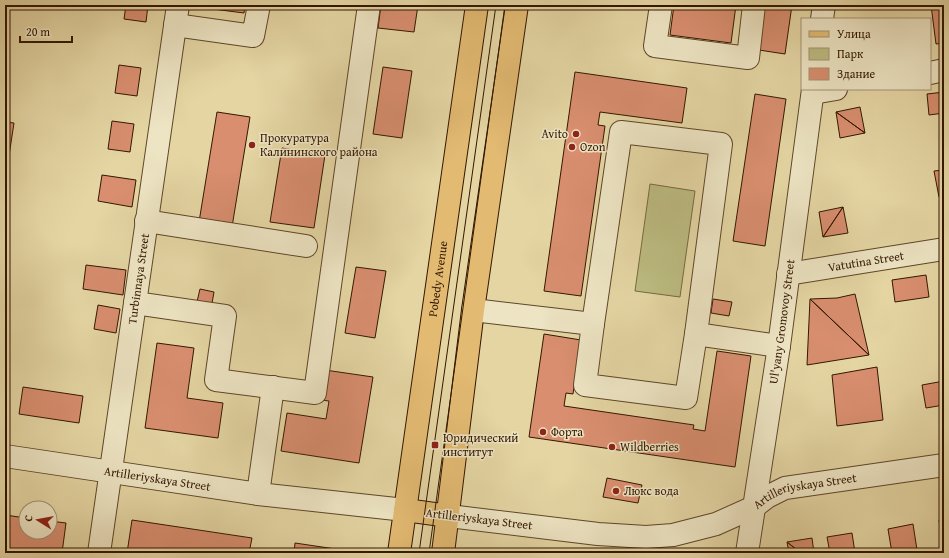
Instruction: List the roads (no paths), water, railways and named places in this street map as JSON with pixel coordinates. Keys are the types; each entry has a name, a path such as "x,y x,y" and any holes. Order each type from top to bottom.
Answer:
{"main road":[{"name":"Pobedy Avenue","path":"399,553 477,5"},
{"path":"443,553 449,516 473,310 517,5"},
{"name":"Artilleriyskaya Street","path":"405,510 449,516"}],"street":[{"path":"177,15 253,36 259,5"},
{"path":"135,303 225,316 216,380 314,393 370,5"},
{"path":"661,5 655,46 748,58 754,5"},
{"path":"822,18 824,5"},
{"name":"Turbinnaya Street","path":"99,553 177,15"},
{"path":"931,72 944,70"},
{"path":"813,91 824,90"},
{"name":"Ul'yany Gromovoy Street","path":"747,553 779,346 813,91"},
{"path":"621,132 721,144 696,334 686,398 585,385 621,132"},
{"path":"146,221 306,246"},
{"name":"Vatutina Street","path":"788,274 944,249"},
{"path":"473,310 593,324"},
{"path":"696,334 779,346"},
{"path":"258,494 273,387"},
{"name":"Artilleriyskaya Street","path":"5,456 258,494 405,510"},
{"name":"Artilleriyskaya Street","path":"449,516 598,534 646,537 673,535 716,524 754,507 767,497 785,488 944,464"}],"tram line":[{"path":"419,553 496,5"},
{"path":"429,553 505,5"}],"place":[{"name":"Avito","path":"576,134"},
{"name":"Прокуратура Калининского района","path":"252,145"},
{"name":"Ozon","path":"572,147"},
{"name":"Форта","path":"543,432"},
{"name":"Юридический институт","path":"435,445"},
{"name":"Wildberries","path":"612,447"},
{"name":"Люкс вода","path":"616,491"}]}
